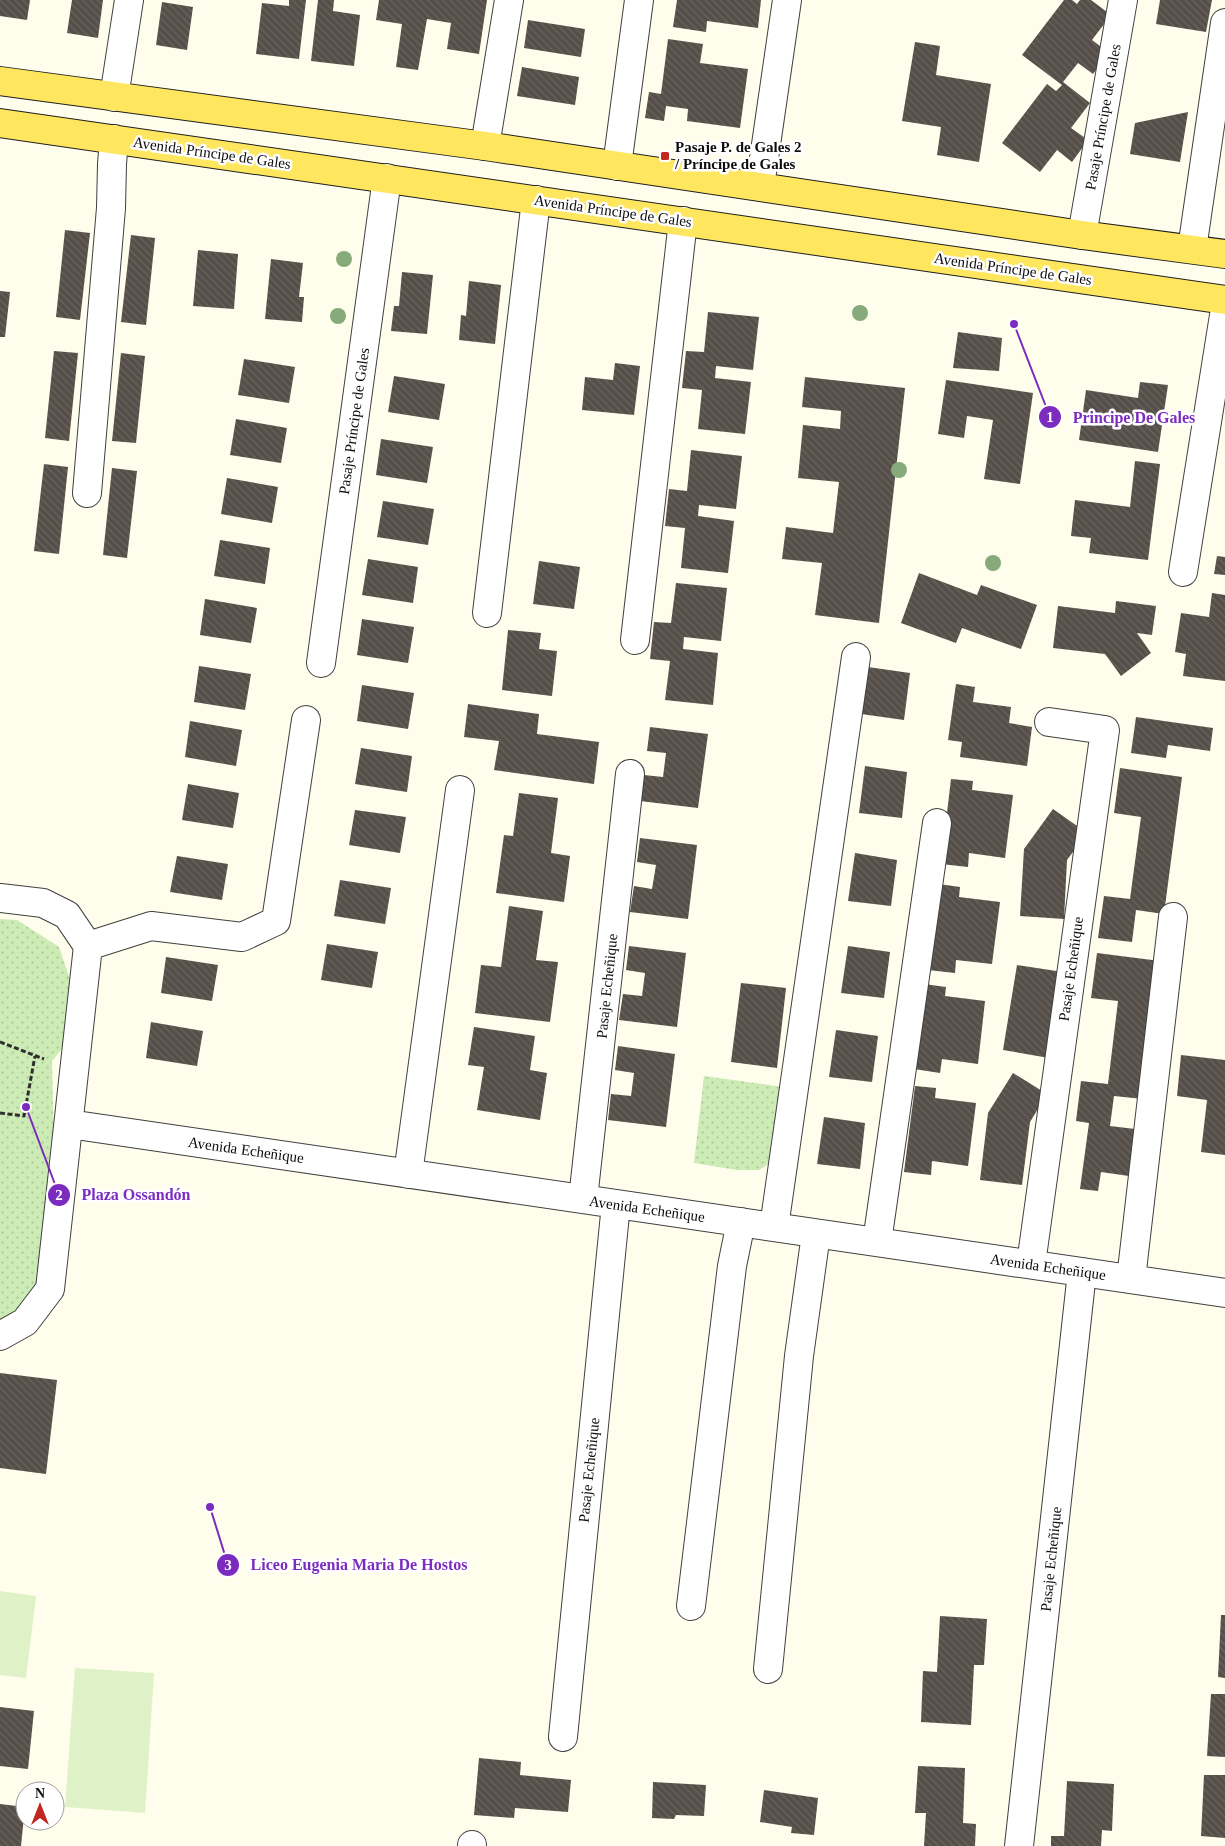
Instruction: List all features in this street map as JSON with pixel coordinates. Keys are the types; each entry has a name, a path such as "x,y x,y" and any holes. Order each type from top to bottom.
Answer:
{"main road":[{"path":"0,81 484,146 1082,235 1225,254"},
{"name":"Avenida Príncipe de Gales","path":"0,123 1225,300"}],"street":[{"path":"114,97 129,0"},
{"path":"484,146 509,0"},
{"path":"616,166 639,0"},
{"path":"760,186 787,0"},
{"name":"Pasaje Príncipe de Gales","path":"1082,235 1123,0"},
{"path":"1192,249 1225,23"},
{"path":"87,493 111,208 114,139"},
{"name":"Pasaje Príncipe de Gales","path":"321,663 387,178"},
{"path":"487,613 536,200"},
{"path":"635,640 684,221"},
{"path":"1183,572 1225,309"},
{"path":"774,1227 856,657"},
{"path":"88,946 151,926 242,937 276,921 306,720"},
{"name":"Pasaje Echeñique","path":"1031,1264 1104,730 1049,722"},
{"name":"Pasaje Echeñique","path":"583,1199 630,774"},
{"path":"408,1174 460,790"},
{"path":"877,1242 937,823"},
{"path":"0,898 43,903 67,915 88,946 50,1289 25,1322 0,1336"},
{"path":"1131,1279 1173,918"},
{"name":"Avenida Echeñique","path":"69,1124 1225,1292"},
{"name":"Pasaje Echeñique","path":"563,1737 616,1204"},
{"path":"690,1606 732,1266 740,1222"},
{"path":"768,1669 800,1356 816,1234"},
{"name":"Pasaje Echeñique","path":"1020,1846 1082,1272"}],"path":[{"path":"0,1042 52,1061 74,1061"},
{"path":"0,1112 24,1116 35,1056"}],"green space":[{"path":"0,919 17,920 59,947 72,985 65,1045 52,1061 54,1153 39,1284 13,1316 0,1319"},
{"path":"704,1076 783,1087 772,1162 759,1170 737,1170 694,1163"},
{"path":"0,1591 36,1596 26,1678 0,1675"},
{"path":"75,1668 154,1673 145,1813 65,1807"}],"building":[{"path":"0,0 30,0 27,20 0,16"},
{"path":"72,0 103,0 98,38 67,33"},
{"path":"289,0 306,0 299,59 256,54 262,3 289,6"},
{"path":"318,0 334,0 333,11 360,15 354,66 311,61"},
{"path":"379,0 487,0 479,54 447,49 451,23 427,19 418,70 396,67 402,24 376,20"},
{"path":"677,0 761,0 758,28 707,21 706,32 673,27"},
{"path":"1064,0 1072,0 1077,4 1080,0 1091,0 1111,15 1092,40 1109,53 1093,74 1078,63 1063,82 1090,103 1071,128 1088,140 1072,162 1057,150 1040,172 1002,143 1047,84 1056,91 1062,85 1022,55"},
{"path":"1160,0 1212,0 1206,32 1156,24"},
{"path":"162,2 193,7 187,50 156,45"},
{"path":"528,20 585,29 581,57 524,48"},
{"path":"668,39 703,44 700,63 748,69 740,128 687,121 688,109 666,106 664,121 645,118 649,92 661,94"},
{"path":"915,42 940,46 936,75 991,84 979,162 937,155 941,127 902,121"},
{"path":"522,67 579,77 575,105 517,96"},
{"path":"1188,112 1180,162 1130,154 1135,123"},
{"path":"65,230 90,233 80,320 56,317"},
{"path":"131,235 155,238 146,325 121,322"},
{"path":"198,250 238,254 234,309 193,306"},
{"path":"271,259 303,263 299,297 304,297 302,322 265,319"},
{"path":"402,272 433,275 427,334 391,331 394,306 399,306"},
{"path":"469,281 501,285 495,344 459,340 461,315 466,316"},
{"path":"0,291 10,292 5,337 0,337"},
{"path":"708,312 759,317 753,370 716,366 715,378 751,382 745,434 698,429 702,390 682,388 686,351 704,352"},
{"path":"958,332 1002,338 999,371 953,368"},
{"path":"54,351 78,353 69,441 45,438"},
{"path":"121,353 145,356 136,443 112,441"},
{"path":"244,359 295,367 289,403 238,395"},
{"path":"615,363 640,366 634,415 582,410 585,377 613,380"},
{"path":"394,376 445,384 439,420 388,412"},
{"path":"805,377 905,388 879,623 815,615 822,563 782,559 786,527 833,533 839,482 798,478 803,425 840,429 841,411 802,407"},
{"path":"946,380 1033,393 1020,484 984,479 993,420 967,416 964,438 938,434"},
{"path":"1140,382 1168,385 1158,452 1079,440 1086,390 1138,398"},
{"path":"236,419 287,428 281,463 230,455"},
{"path":"381,439 433,447 427,483 376,475"},
{"path":"691,450 742,456 736,509 699,505 698,516 734,521 728,573 681,568 685,528 665,526 669,489 687,491"},
{"path":"1135,461 1160,464 1148,560 1089,553 1091,538 1071,536 1075,500 1130,507"},
{"path":"44,464 68,467 59,554 34,551"},
{"path":"112,468 137,471 127,558 103,555"},
{"path":"227,478 278,487 272,523 221,514"},
{"path":"383,501 434,509 428,545 377,537"},
{"path":"220,540 270,548 265,584 214,576"},
{"path":"1217,556 1225,557 1225,575 1214,574"},
{"path":"368,559 418,567 413,603 362,595"},
{"path":"539,561 580,567 574,609 533,604"},
{"path":"919,573 977,595 981,585 1037,605 1021,649 962,628 956,643 901,623"},
{"path":"676,583 727,588 721,641 684,637 683,649 718,653 713,705 665,700 670,661 650,659 654,622 671,623"},
{"path":"1212,593 1225,595 1225,681 1183,676 1186,654 1175,652 1181,613 1209,617"},
{"path":"205,599 257,608 251,643 200,635"},
{"path":"1116,601 1156,606 1152,635 1137,633 1151,653 1121,676 1105,654 1053,648 1058,606 1115,613"},
{"path":"362,619 414,627 408,663 357,655"},
{"path":"508,630 541,633 539,649 557,651 552,696 502,690"},
{"path":"199,666 251,674 245,710 194,702"},
{"path":"868,667 910,673 904,720 861,714"},
{"path":"956,684 975,687 973,702 1011,707 1009,723 1032,727 1027,766 960,757 962,742 948,740"},
{"path":"362,685 414,693 408,729 357,721"},
{"path":"468,704 539,714 537,734 599,742 594,784 494,770 499,741 464,737"},
{"path":"1136,717 1213,728 1210,751 1168,745 1166,758 1131,753"},
{"path":"190,721 242,730 236,766 185,757"},
{"path":"650,727 708,734 698,808 640,801 644,775 663,777 666,753 647,751"},
{"path":"361,748 412,756 407,792 355,784"},
{"path":"865,766 907,772 902,818 859,813"},
{"path":"1120,768 1182,777 1164,914 1136,910 1132,942 1098,938 1104,896 1130,899 1141,817 1114,813"},
{"path":"951,779 973,781 972,790 1013,795 1005,858 969,853 968,867 941,864"},
{"path":"188,784 239,793 233,828 182,820"},
{"path":"519,793 558,798 551,853 570,856 564,902 496,893 504,835 513,836"},
{"path":"1053,809 1087,833 1067,860 1064,919 1020,916 1024,849"},
{"path":"355,810 406,817 400,853 349,845"},
{"path":"640,838 697,845 688,919 630,912 634,886 652,889 656,865 637,862"},
{"path":"855,853 897,860 891,906 848,901"},
{"path":"177,856 228,864 222,900 170,892"},
{"path":"340,880 391,888 385,924 334,916"},
{"path":"939,884 960,887 959,897 1000,902 992,964 956,960 955,973 928,970"},
{"path":"509,906 543,911 536,960 558,962 550,1022 475,1013 481,965 501,967"},
{"path":"327,944 378,952 372,988 321,980"},
{"path":"629,946 686,953 677,1027 619,1020 623,994 642,996 645,973 626,970"},
{"path":"848,946 890,952 884,998 841,993"},
{"path":"1097,953 1160,961 1143,1099 1114,1096 1110,1126 1135,1129 1129,1176 1101,1172 1098,1191 1080,1189 1089,1123 1076,1121 1081,1081 1108,1084 1118,1001 1091,998"},
{"path":"166,957 218,965 212,1001 161,993"},
{"path":"1017,965 1063,972 1049,1058 1003,1050"},
{"path":"741,983 786,988 777,1068 731,1062"},
{"path":"924,984 946,987 945,996 985,1001 978,1064 942,1059 940,1073 914,1069"},
{"path":"151,1022 203,1031 197,1066 146,1058"},
{"path":"474,1027 535,1036 530,1070 547,1073 540,1120 477,1110 484,1067 468,1065"},
{"path":"836,1030 878,1036 872,1082 829,1077"},
{"path":"618,1046 675,1054 666,1127 608,1120 611,1094 631,1096 634,1073 615,1070"},
{"path":"1181,1055 1225,1060 1225,1155 1201,1152 1207,1100 1177,1096"},
{"path":"1013,1073 1047,1094 1030,1122 1022,1185 980,1180 988,1113"},
{"path":"915,1086 936,1088 935,1098 976,1103 968,1166 932,1161 931,1175 904,1172"},
{"path":"824,1117 865,1123 860,1169 817,1164"},
{"path":"0,1373 57,1380 46,1474 0,1468"},
{"path":"1221,1615 1225,1615 1225,1678 1218,1677"},
{"path":"940,1616 987,1619 984,1665 974,1665 971,1725 921,1722 923,1671 937,1672"},
{"path":"1211,1694 1225,1694 1225,1757 1207,1756"},
{"path":"0,1707 34,1711 28,1769 0,1766"},
{"path":"479,1758 521,1762 520,1775 571,1780 568,1812 515,1808 514,1818 474,1815"},
{"path":"918,1766 965,1768 963,1823 976,1824 975,1846 924,1846 926,1813 915,1813"},
{"path":"1204,1775 1225,1775 1225,1838 1201,1836"},
{"path":"1067,1781 1114,1784 1112,1831 1102,1830 1101,1846 1051,1846 1051,1836 1064,1836"},
{"path":"653,1782 706,1785 704,1816 676,1815 674,1819 652,1818"},
{"path":"764,1790 818,1798 814,1835 791,1833 792,1827 760,1822"},
{"path":"0,1804 15,1806 15,1831 23,1831 21,1846 0,1846"}],"place":[{"name":"Pasaje P. de Gales 2 / Príncipe de Gales","path":"665,156"},
{"name":"Principe De Gales","path":"1014,324"},
{"name":"Plaza Ossandón","path":"26,1107"},
{"name":"Liceo Eugenia Maria De Hostos","path":"210,1507"}]}
